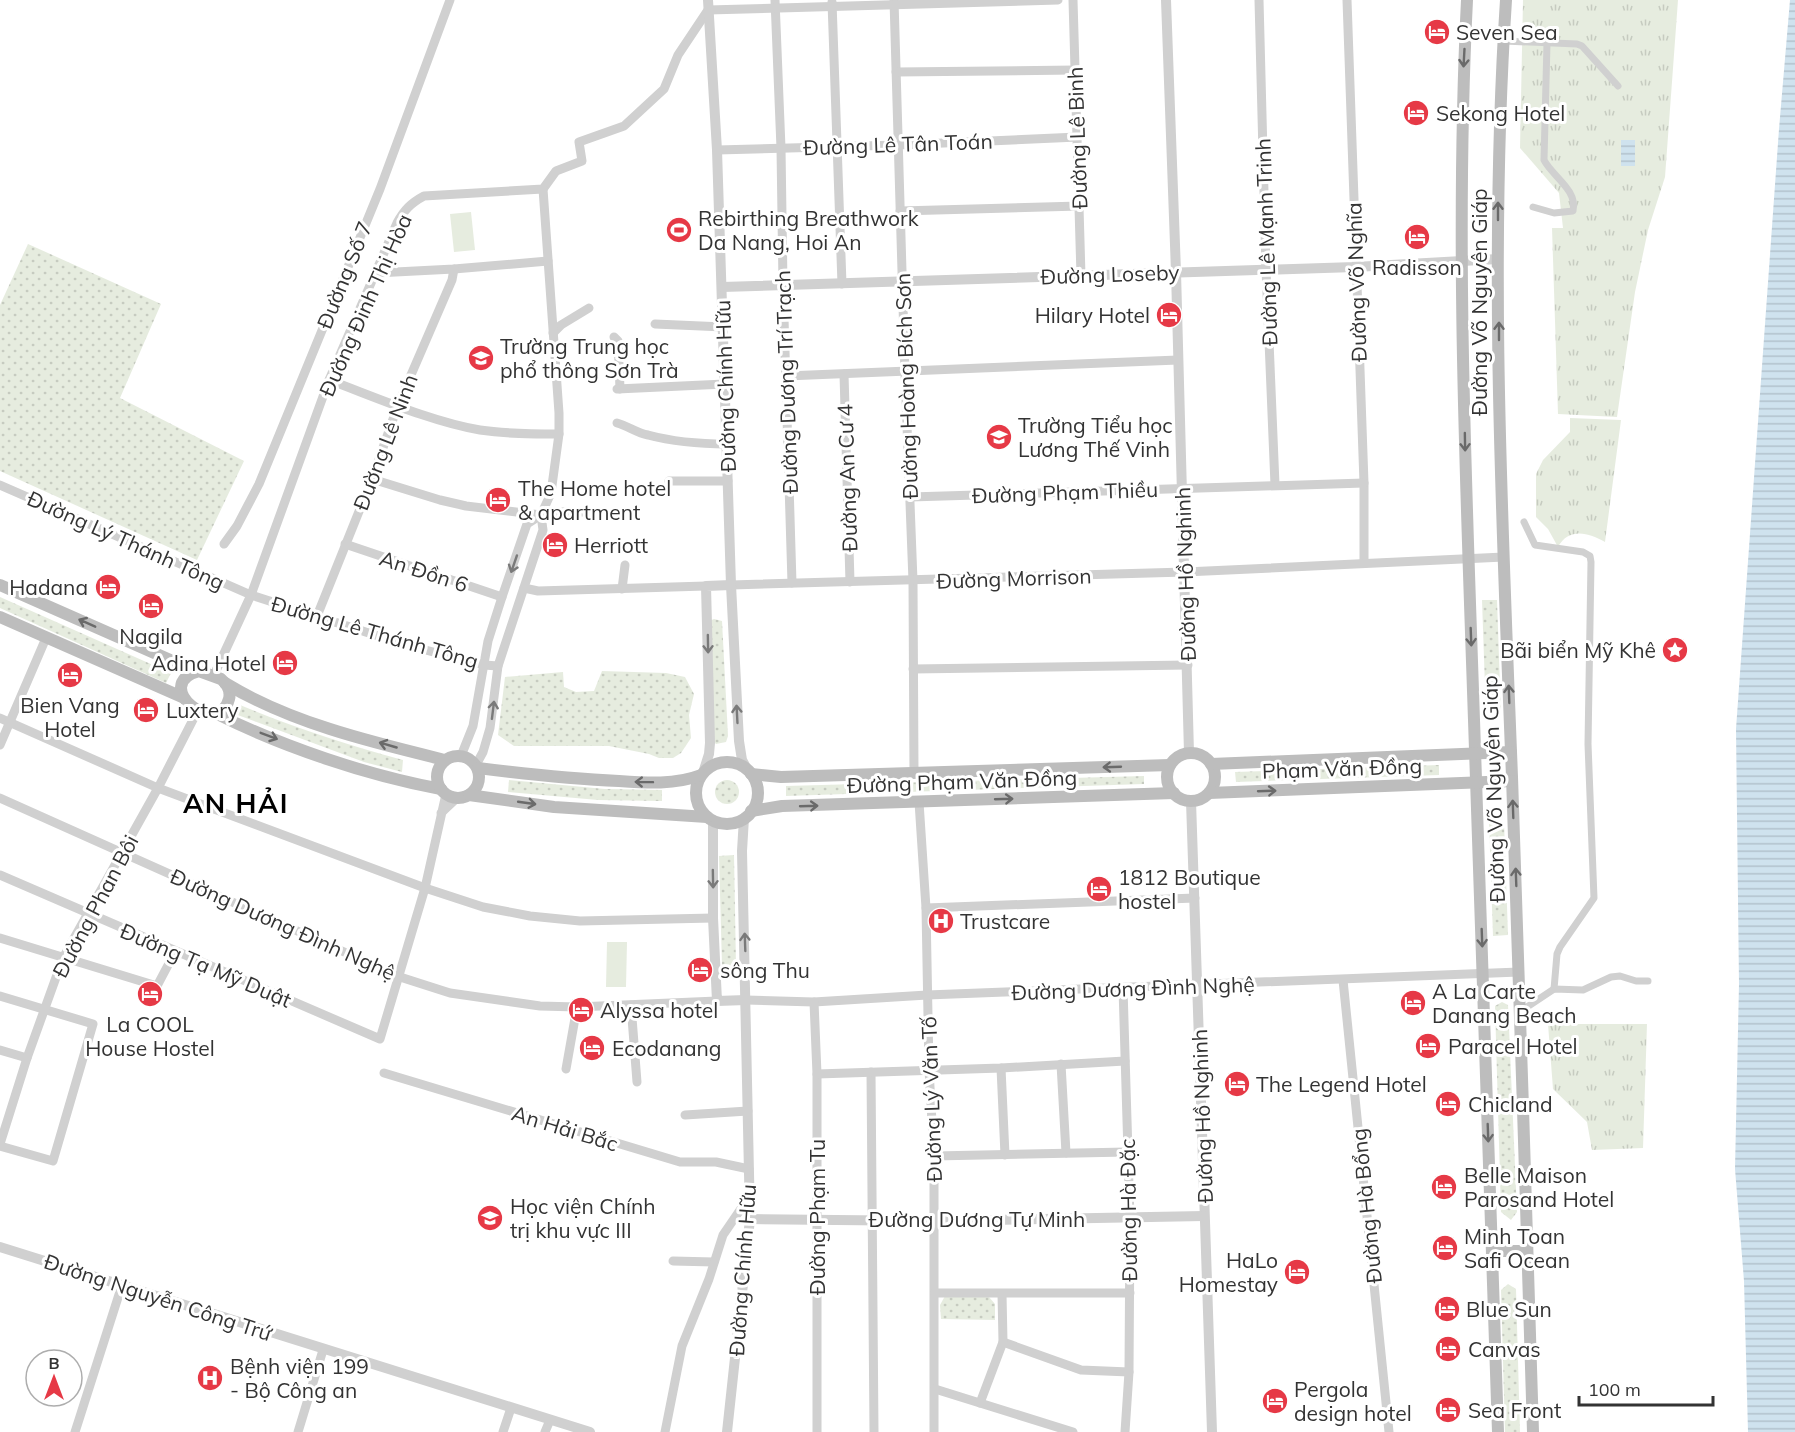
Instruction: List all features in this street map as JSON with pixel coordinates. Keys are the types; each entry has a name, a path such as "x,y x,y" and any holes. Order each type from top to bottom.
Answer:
{"main road":[{"name":"Đường Võ Nguyên Giáp","path":"1467,0 1462,103 1462,261 1468,559 1498,1432"},
{"name":"Đường Võ Nguyên Giáp","path":"1506,0 1498,162 1500,463 1521,1011 1533,1432"},
{"path":"0,585 199,671 214,675 246,696 315,723 444,760 461,756 472,761 477,767 478,783 453,794"},
{"path":"0,617 182,697 188,705 198,710 215,713 245,728 354,768 453,794 554,807 710,818 729,823 748,815 757,796 755,781 749,772 734,763 725,762 717,764 702,774 679,782 622,782 539,777 477,767"},
{"path":"182,697 184,681 199,671"},
{"path":"215,713 221,711 230,695 225,683"},
{"path":"1475,753 1511,752"},
{"path":"1189,753 1198,754 1211,764 1215,776 1212,788 1209,793 1197,800 1182,799 1174,793 1168,783 1170,765 1175,759 1189,753"},
{"name":"Phạm Văn Đồng","path":"1211,764 1475,753"},
{"path":"444,760 437,774 453,794"},
{"name":"Đường Phạm Văn Đồng","path":"749,772 781,777 1170,765"},
{"path":"702,774 698,782 696,797 698,805 710,818"},
{"path":"1476,782 1512,781"},
{"name":"Phạm Văn Đồng","path":"1209,793 1476,782"},
{"name":"Đường Phạm Văn Đồng","path":"748,815 782,806 1174,793"},
{"path":"1492,1251 1527,1251"}],"street":[{"name":"Đường Số 7","path":"224,544 237,526 267,463 383,180 450,0"},
{"path":"477,767 490,728 498,666 543,530 542,515 551,493 558,434 543,189 556,171 582,161 579,142 624,126 664,89 678,55 708,5 1058,0"},
{"name":"Đường Lê Binh","path":"1073,0 1081,276"},
{"name":"Đường Hồ Nghinh","path":"1166,0 1189,753"},
{"name":"Đường Lê Mạnh Trinh","path":"1259,0 1266,269 1275,484"},
{"name":"Đường Võ Nghĩa","path":"1347,0 1364,483 1364,563"},
{"name":"Đường Hoàng Bích Sơn","path":"894,2 913,581 914,773"},
{"path":"832,3 842,284"},
{"name":"Đường Dương Trí Trạch","path":"775,4 792,583"},
{"name":"Đường Chính Hữu","path":"708,5 717,150 731,585 739,741 742,760 749,772"},
{"path":"1504,40 1572,43 1582,46 1618,86"},
{"path":"1533,207 1554,213 1573,211 1575,204 1570,193 1544,160 1547,43"},
{"path":"896,72 1075,70"},
{"name":"Đường Lê Tân Toán","path":"717,150 1078,137"},
{"name":"Đường Đinh Thị Hòa","path":"214,675 251,595 329,380 404,209 424,196 543,189"},
{"path":"900,212 1080,206"},
{"name":"Đường Loseby","path":"722,287 1355,267 1498,259"},
{"path":"375,273 548,261"},
{"name":"Đường Lê Ninh","path":"317,616 372,479 398,405 452,280 454,269"},
{"path":"553,333 561,325 589,308"},
{"path":"655,324 724,327"},
{"path":"615,337 618,341 619,389 725,384"},
{"path":"786,376 905,373 1178,360"},
{"name":"Đường An Cư 4","path":"844,374 850,582"},
{"path":"329,380 398,405 476,429 520,434 558,434"},
{"path":"617,423 626,425 644,435 690,443 727,444"},
{"path":"372,479 440,501 542,515"},
{"path":"669,480 728,481"},
{"name":"Đường Phạm Thiều","path":"910,497 1364,483"},
{"name":"Đường Lý Thánh Tông","path":"0,485 251,595"},
{"path":"461,756 473,726 488,641 527,524 542,515 555,512 591,513"},
{"path":"1524,522 1536,545 1583,552 1590,556 1591,562 1588,744 1594,898 1560,946 1557,954 1554,989"},
{"name":"An Đồn 6","path":"345,544 502,597"},
{"name":"Đường Morrison","path":"524,588 538,591 913,581 1185,572 1504,557"},
{"path":"622,589 625,565"},
{"path":"702,774 710,743 706,586"},
{"name":"Đường Lê Thánh Tông","path":"251,595 406,645 484,665 498,666"},
{"path":"0,745 46,638"},
{"path":"913,669 1188,665"},
{"name":"Đường Phan Bôi","path":"0,1145 27,1058 63,958 90,914 198,710"},
{"path":"0,718 158,788 425,888 483,907 530,916 580,921 713,918"},
{"path":"400,977 425,888 441,813 453,794"},
{"name":"Đường Dương Đình Nghệ","path":"0,798 400,977 460,995 540,1006 577,1007 717,1001"},
{"name":"Đường Hồ Nghinh","path":"1191,801 1212,1432"},
{"name":"Đường Lý Văn Tố","path":"919,802 926,908 933,1156 934,1432"},
{"name":"Đường Chính Hữu","path":"727,1432 750,1219 742,851 748,815"},
{"path":"710,818 717,1001 746,1000"},
{"name":"Đường Tạ Mỹ Duật","path":"0,875 380,1039 400,977"},
{"path":"926,908 1195,898"},
{"path":"0,938 157,986 175,952"},
{"name":"Đường Dương Đình Nghệ","path":"746,1000 814,1002 927,995 1519,972"},
{"path":"1521,1011 1554,989 1583,990 1611,977 1620,976 1636,981 1648,981"},
{"name":"Đường Hà Bổng","path":"1343,980 1389,1432"},
{"name":"Đường Hà Đặc","path":"1123,988 1130,1219 1129,1372 1125,1432"},
{"path":"0,996 93,1024 53,1161 0,1145"},
{"name":"Đường Phạm Tu","path":"814,1002 817,1074 817,1432"},
{"path":"631,1005 637,1083"},
{"path":"566,1069 577,1007"},
{"path":"0,1050 27,1058"},
{"path":"817,1074 1125,1061"},
{"path":"1060,1064 1066,1154"},
{"path":"1001,1068 1005,1155"},
{"path":"871,1072 874,1432"},
{"name":"An Hải Bắc","path":"384,1073 680,1162 716,1162 749,1169"},
{"path":"685,1115 748,1111"},
{"path":"933,1156 1127,1152"},
{"path":"665,1432 682,1346 723,1235 749,1197"},
{"name":"Đường Dương Tự Minh","path":"750,1219 934,1221 1204,1216"},
{"name":"Đường Nguyễn Công Trứ","path":"0,1247 590,1432"},
{"path":"673,1261 714,1262"},
{"path":"75,1432 122,1285"},
{"path":"934,1293 1130,1293"},
{"path":"980,1403 1003,1342 1002,1294"},
{"path":"1003,1342 1082,1370 1129,1372"},
{"path":"298,1432 323,1350"},
{"path":"934,1389 1073,1432"},
{"path":"503,1432 511,1408"},
{"path":"545,1432 550,1420"}],"green space":[{"path":"1523,0 1678,0 1665,177 1648,230 1635,292 1617,417 1558,414 1552,228 1563,228 1559,193 1520,148"},
{"path":"471,212 475,250 454,252 450,214"},
{"path":"28,244 161,304 120,398 244,461 197,560 0,471 0,305"},
{"path":"1570,418 1621,420 1605,542 1586,534 1573,534 1558,547 1548,529 1536,517 1536,474 1543,460 1570,432"},
{"path":"0,597 171,673 166,683 0,608"},
{"path":"1482,600 1497,600 1501,715 1486,716"},
{"path":"714,619 722,621 728,736 726,742 716,744 713,741 709,621"},
{"path":"602,671 666,673 685,677 694,694 689,715 691,738 681,753 673,758 659,758 609,746 514,746 498,735 505,677 563,672 564,687 576,692 594,691"},
{"path":"240,705 320,735 403,760 402,772 364,762 235,714"},
{"path":"1439,765 1439,775 1236,782 1235,772"},
{"path":"1144,776 1144,784 786,796 786,786"},
{"path":"509,780 605,789 662,790 662,801 598,800 508,792"},
{"path":"722,780 732,780 739,787 739,797 732,804 722,804 715,797 715,787"},
{"path":"1489,822 1504,822 1508,935 1493,936"},
{"path":"734,855 736,966 722,966 719,856"},
{"path":"607,942 627,942 626,987 606,987"},
{"path":"1502,1002 1508,1005 1517,1212 1511,1220 1501,1212 1495,1006"},
{"path":"1548,1024 1647,1024 1643,1148 1592,1150 1587,1122 1553,1089"},
{"path":"1508,1284 1516,1289 1520,1432 1505,1432 1501,1290"},
{"path":"945,1296 989,1297 995,1304 995,1320 941,1319 940,1305"}],"water":[{"path":"1790,0 1795,0 1795,1432 1748,1432 1744,1281 1735,1169 1739,984 1736,729"},
{"path":"1621,140 1635,140 1635,166 1621,166"}],"place":[{"name":"Seven Sea","path":"1437,32"},
{"name":"Sekong Hotel","path":"1416,113"},
{"name":"Rebirthing Breathwork Da Nang, Hoi An","path":"679,230"},
{"name":"Radisson","path":"1417,237"},
{"name":"Hilary Hotel","path":"1169,315"},
{"name":"Trường Trung học phổ thông Sơn Trà","path":"481,358"},
{"name":"Trường Tiểu học Lương Thế Vinh","path":"999,437"},
{"name":"The Home hotel & apartment","path":"498,500"},
{"name":"Herriott","path":"555,545"},
{"name":"Hadana","path":"108,587"},
{"name":"Nagila","path":"151,606"},
{"name":"Bãi biển Mỹ Khê","path":"1675,650"},
{"name":"Adina Hotel","path":"285,663"},
{"name":"Bien Vang Hotel","path":"70,675"},
{"name":"Luxtery","path":"146,710"},
{"name":"1812 Boutique hostel","path":"1099,889"},
{"name":"Trustcare","path":"941,921"},
{"name":"sông Thu","path":"700,970"},
{"name":"La COOL House Hostel","path":"150,994"},
{"name":"A La Carte Danang Beach","path":"1413,1003"},
{"name":"Alyssa hotel","path":"581,1010"},
{"name":"Paracel Hotel","path":"1428,1046"},
{"name":"Ecodanang","path":"592,1048"},
{"name":"The Legend Hotel","path":"1237,1084"},
{"name":"Chicland","path":"1448,1104"},
{"name":"Belle Maison Parosand Hotel","path":"1444,1187"},
{"name":"Học viện Chính trị khu vực III","path":"490,1218"},
{"name":"Minh Toan Safi Ocean","path":"1445,1248"},
{"name":"HaLo Homestay","path":"1297,1272"},
{"name":"Blue Sun","path":"1447,1309"},
{"name":"Canvas","path":"1448,1349"},
{"name":"Bệnh viện 199 - Bộ Công an","path":"210,1378"},
{"name":"Pergola design hotel","path":"1275,1401"},
{"name":"Sea Front","path":"1448,1410"}],"district":[{"name":"AN HẢI","path":"236,803"}]}
